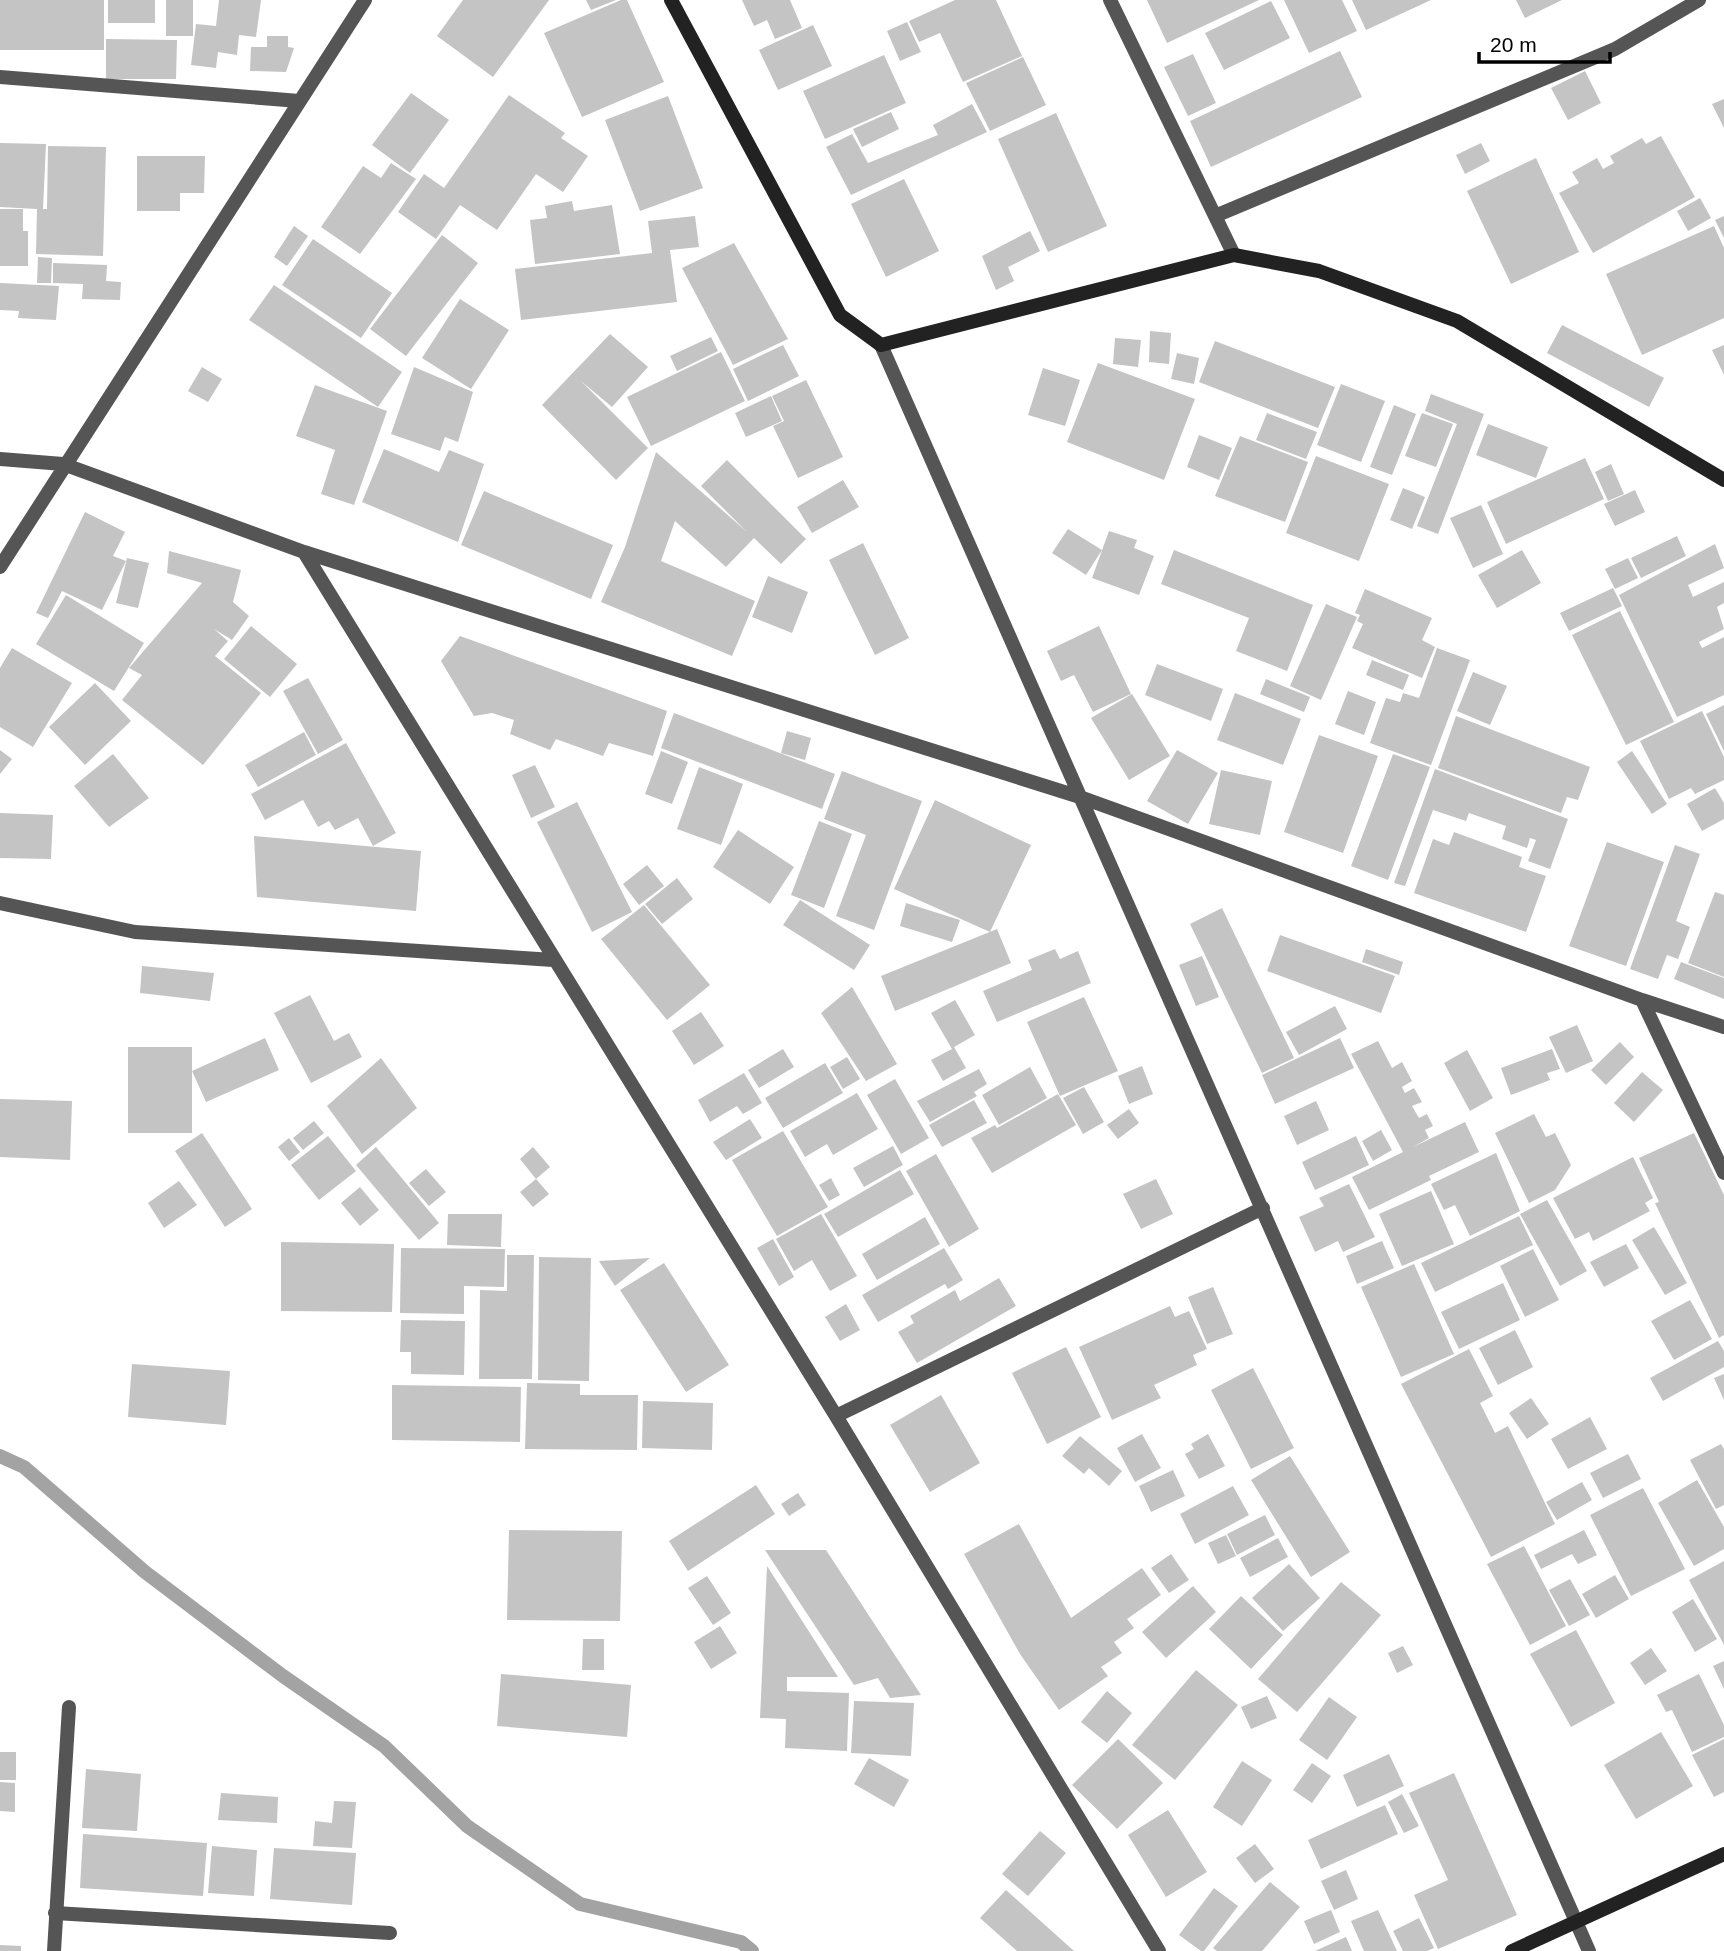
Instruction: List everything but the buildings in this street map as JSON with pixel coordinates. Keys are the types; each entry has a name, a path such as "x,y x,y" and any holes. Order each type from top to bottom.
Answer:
{"street":[{"path":"0,567 365,0"},
{"path":"671,0 840,315 881,345 1589,1951"},
{"path":"1110,0 1234,255"},
{"path":"1215,216 1615,49 1699,0"},
{"path":"0,77 299,101"},
{"path":"881,345 1234,255 1318,271 1457,321 1724,480"},
{"path":"0,459 64,464 304,552 1080,797 1642,1000 1724,1027"},
{"path":"304,552 836,1416 1159,1951"},
{"path":"0,903 135,932 553,960"},
{"path":"1642,1000 1724,1173"},
{"path":"836,1416 1263,1208"},
{"path":"54,1951 69,1707"},
{"path":"1512,1951 1724,1854"},
{"path":"55,1913 390,1933"}],"waterway":[{"path":"0,1456 24,1467 145,1572 283,1676 384,1746 467,1826 580,1904 741,1942 752,1951"}]}
